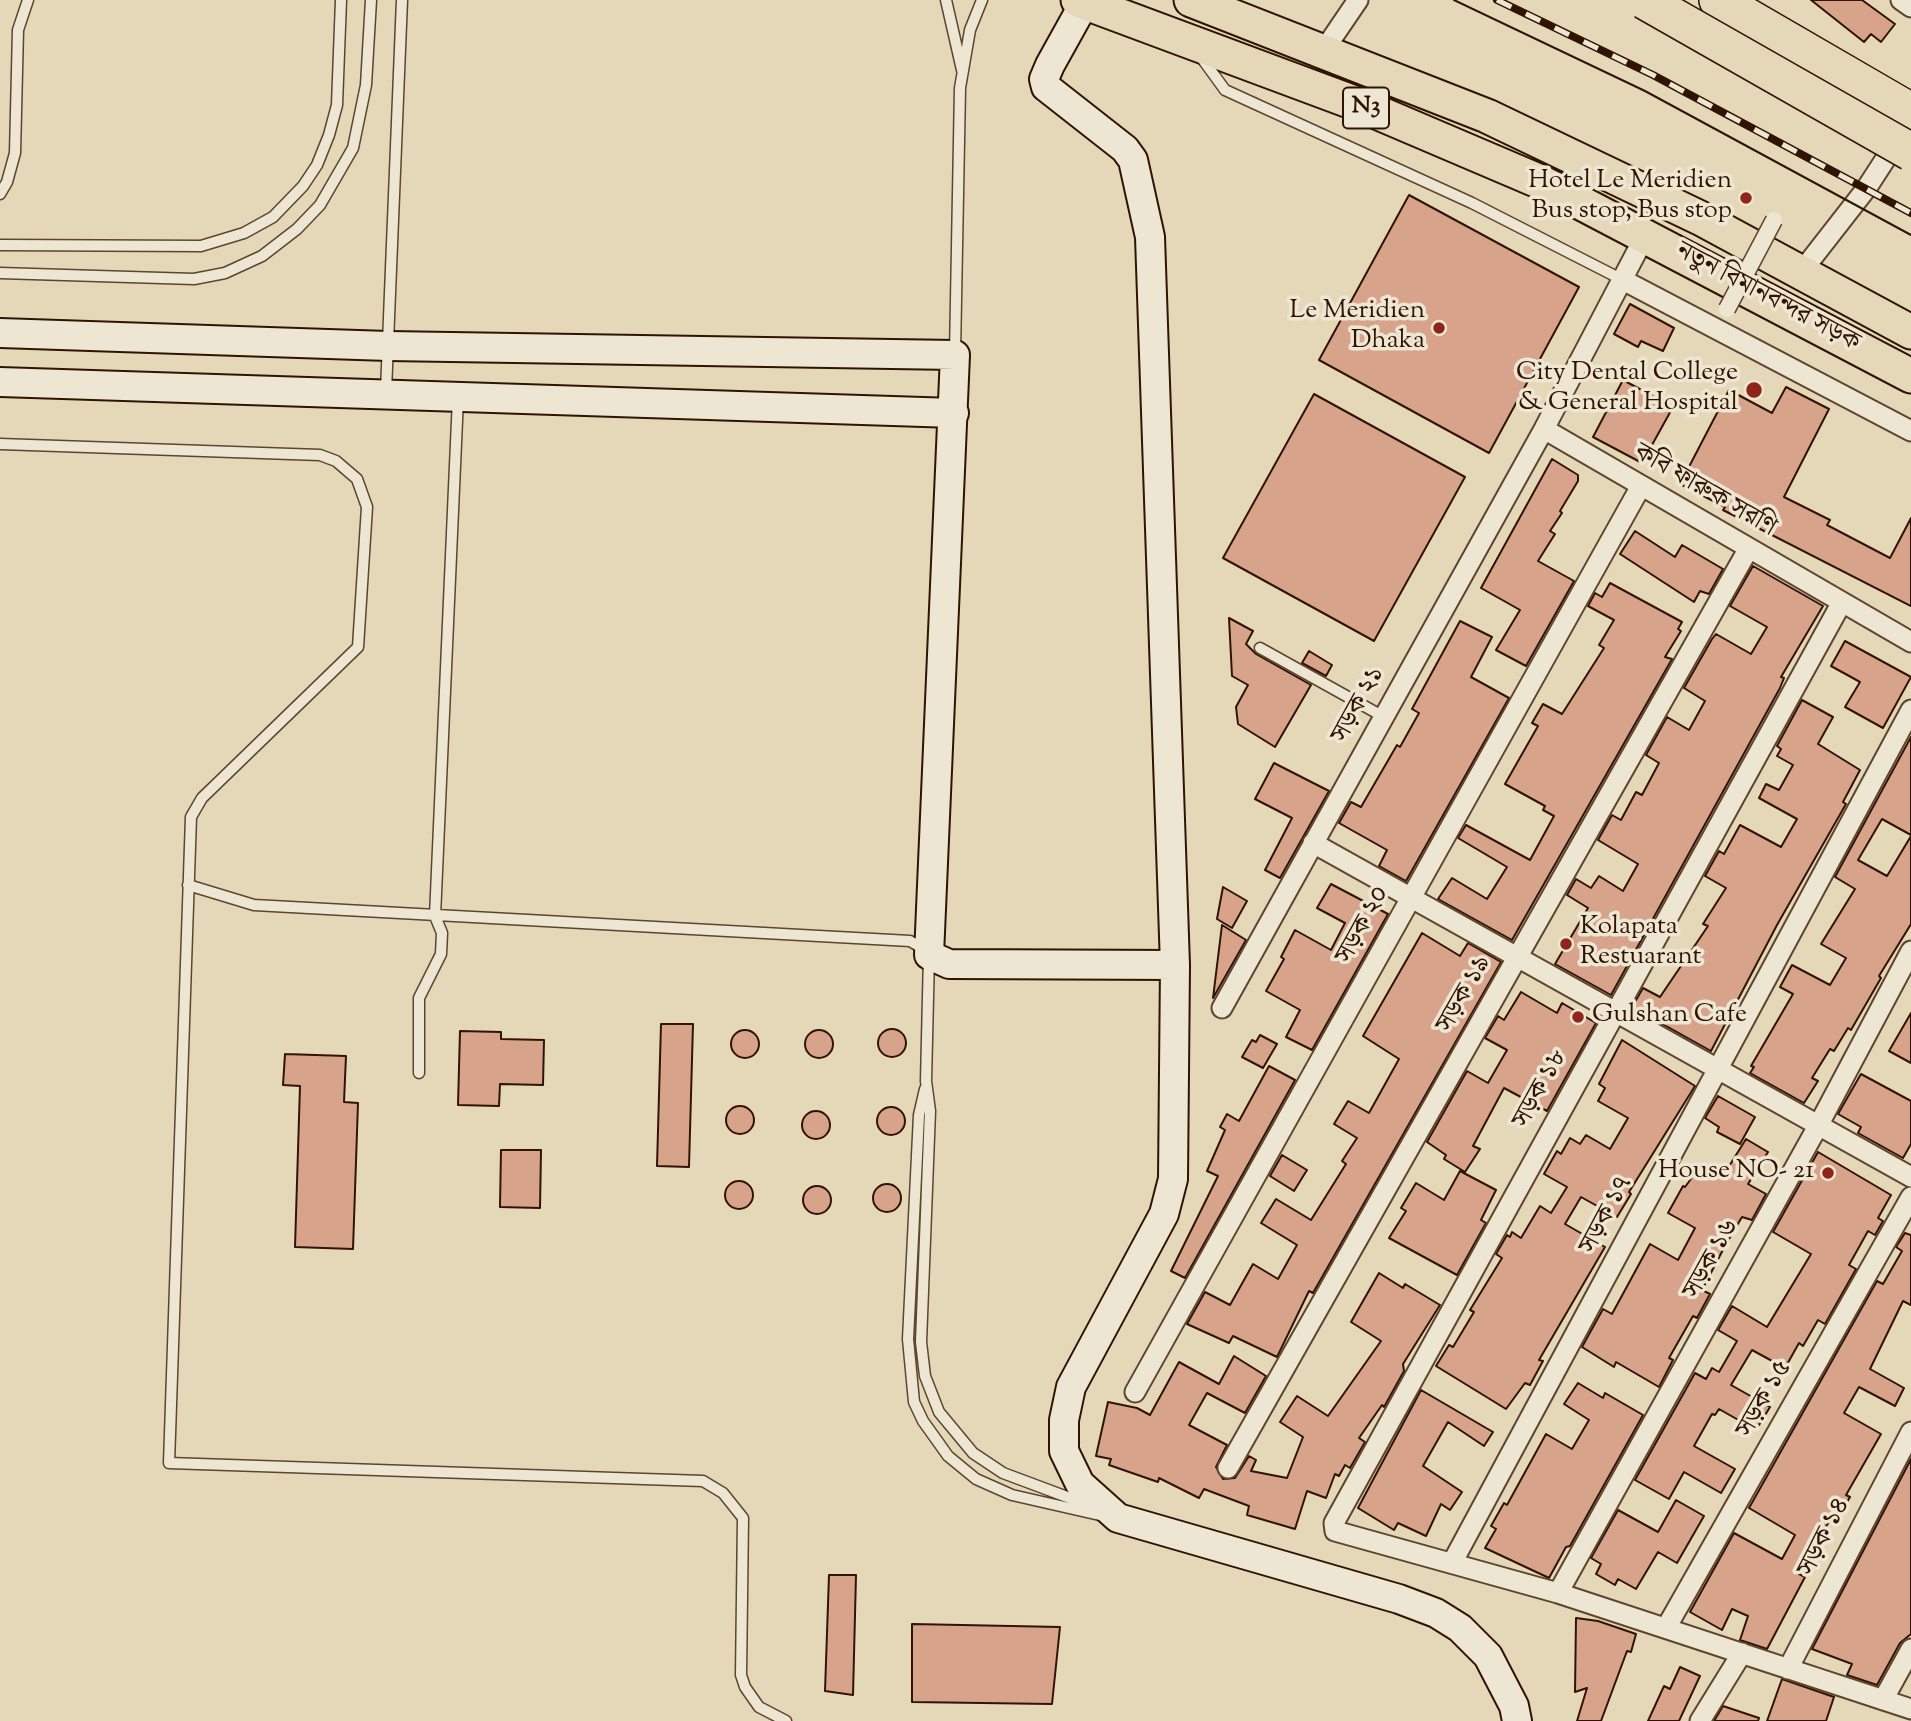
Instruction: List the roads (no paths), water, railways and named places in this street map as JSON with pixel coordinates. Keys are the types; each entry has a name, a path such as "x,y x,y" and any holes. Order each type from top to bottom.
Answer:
{"highway":[{"name":"নতুন বিমানবন্দর সড়ক","path":"1191,0 1487,116 1635,186 1802,271 1911,331"},
{"path":"1644,0 1911,152"},
{"path":"1718,0 1911,113"},
{"name":"নতুন বিমানবন্দর সড়ক","path":"1082,1 1455,144 1543,183 1646,234 1911,376"}],"main road":[{"path":"1082,1 1044,79 1051,94 1125,149 1133,160 1150,237 1175,965 1173,1179 1164,1214 1154,1236 1072,1387 1064,1420 1064,1451 1073,1476 1087,1494 1118,1518 1399,1599 1436,1613 1460,1628 1488,1656 1514,1706 1517,1721"},
{"path":"0,333 388,346 955,355 929,955 950,964 1175,965"},
{"path":"0,382 954,413"}],"street":[{"path":"1324,50 1358,0"},
{"path":"1901,0 1911,7"},
{"path":"1802,271 1866,188 1911,120"},
{"path":"1727,309 1774,220"},
{"path":"1544,429 1620,279 1646,234"},
{"path":"1620,279 1911,431"},
{"name":"কবি ফারুক সরণি","path":"1544,429 1911,642"},
{"name":"সড়ক ২১","path":"1222,1008 1544,429"},
{"name":"সড়ক ২০","path":"1135,1392 1641,486"},
{"name":"সড়ক ১৯","path":"1228,1468 1749,548"},
{"name":"সড়ক ১৮","path":"1451,1563 1335,1531 1334,1523 1842,602"},
{"name":"সড়ক ১৭","path":"1451,1563 1911,709"},
{"path":"1313,844 1911,1177"},
{"name":"সড়ক ১৬","path":"1558,1593 1818,1126 1911,951"},
{"name":"সড়ক ১৫","path":"1666,1628 1911,1197"},
{"name":"সড়ক ১৪","path":"1788,1668 1911,1432"},
{"path":"1451,1563 1558,1593 1911,1709"},
{"path":"1883,1700 1911,1649"},
{"path":"1700,1721 1742,1653"}],"lane":[{"path":"0,194 7,182 15,153 18,30 28,0"},
{"path":"0,245 201,246 244,233 273,217 303,186 317,165 329,135 337,105 341,0"},
{"path":"0,273 194,279 225,273 262,256 297,229 320,205 353,148 366,85 371,0"},
{"path":"386,395 402,0"},
{"path":"946,0 962,70"},
{"path":"955,355 962,70 970,30 982,0"},
{"path":"1188,40 1225,90 1472,202 1620,279"},
{"path":"419,1073 419,998 441,954 442,933 435,916 458,397"},
{"path":"0,444 320,455 347,469 364,492 368,528 358,647 202,798 189,825 169,1463 703,1481 723,1493 743,1518 741,1675 745,1687 759,1707 786,1721"},
{"path":"1260,649 1384,717"},
{"path":"188,885 254,905 910,941 929,955 926,1081 930,1111 921,1357 931,1394 948,1426 973,1453 1003,1473 1060,1493 1118,1518"},
{"path":"926,1081 919,1115 908,1339 914,1402 938,1443 963,1470 1012,1495 1118,1518"}],"tram line":[{"path":"1454,0 1645,91 1911,235"}],"railway":[{"path":"1497,0 1653,75 1911,213"}],"place":[{"name":"Hotel Le Meridien Bus stop, Bus stop","path":"1746,198"},
{"name":"Le Meridien Dhaka","path":"1439,328"},
{"name":"City Dental College & General Hospital","path":"1754,390"},
{"name":"Kolapata Restuarant","path":"1566,944"},
{"name":"Gulshan Cafe","path":"1578,1017"},
{"name":"House NO- 21","path":"1828,1173"}]}
